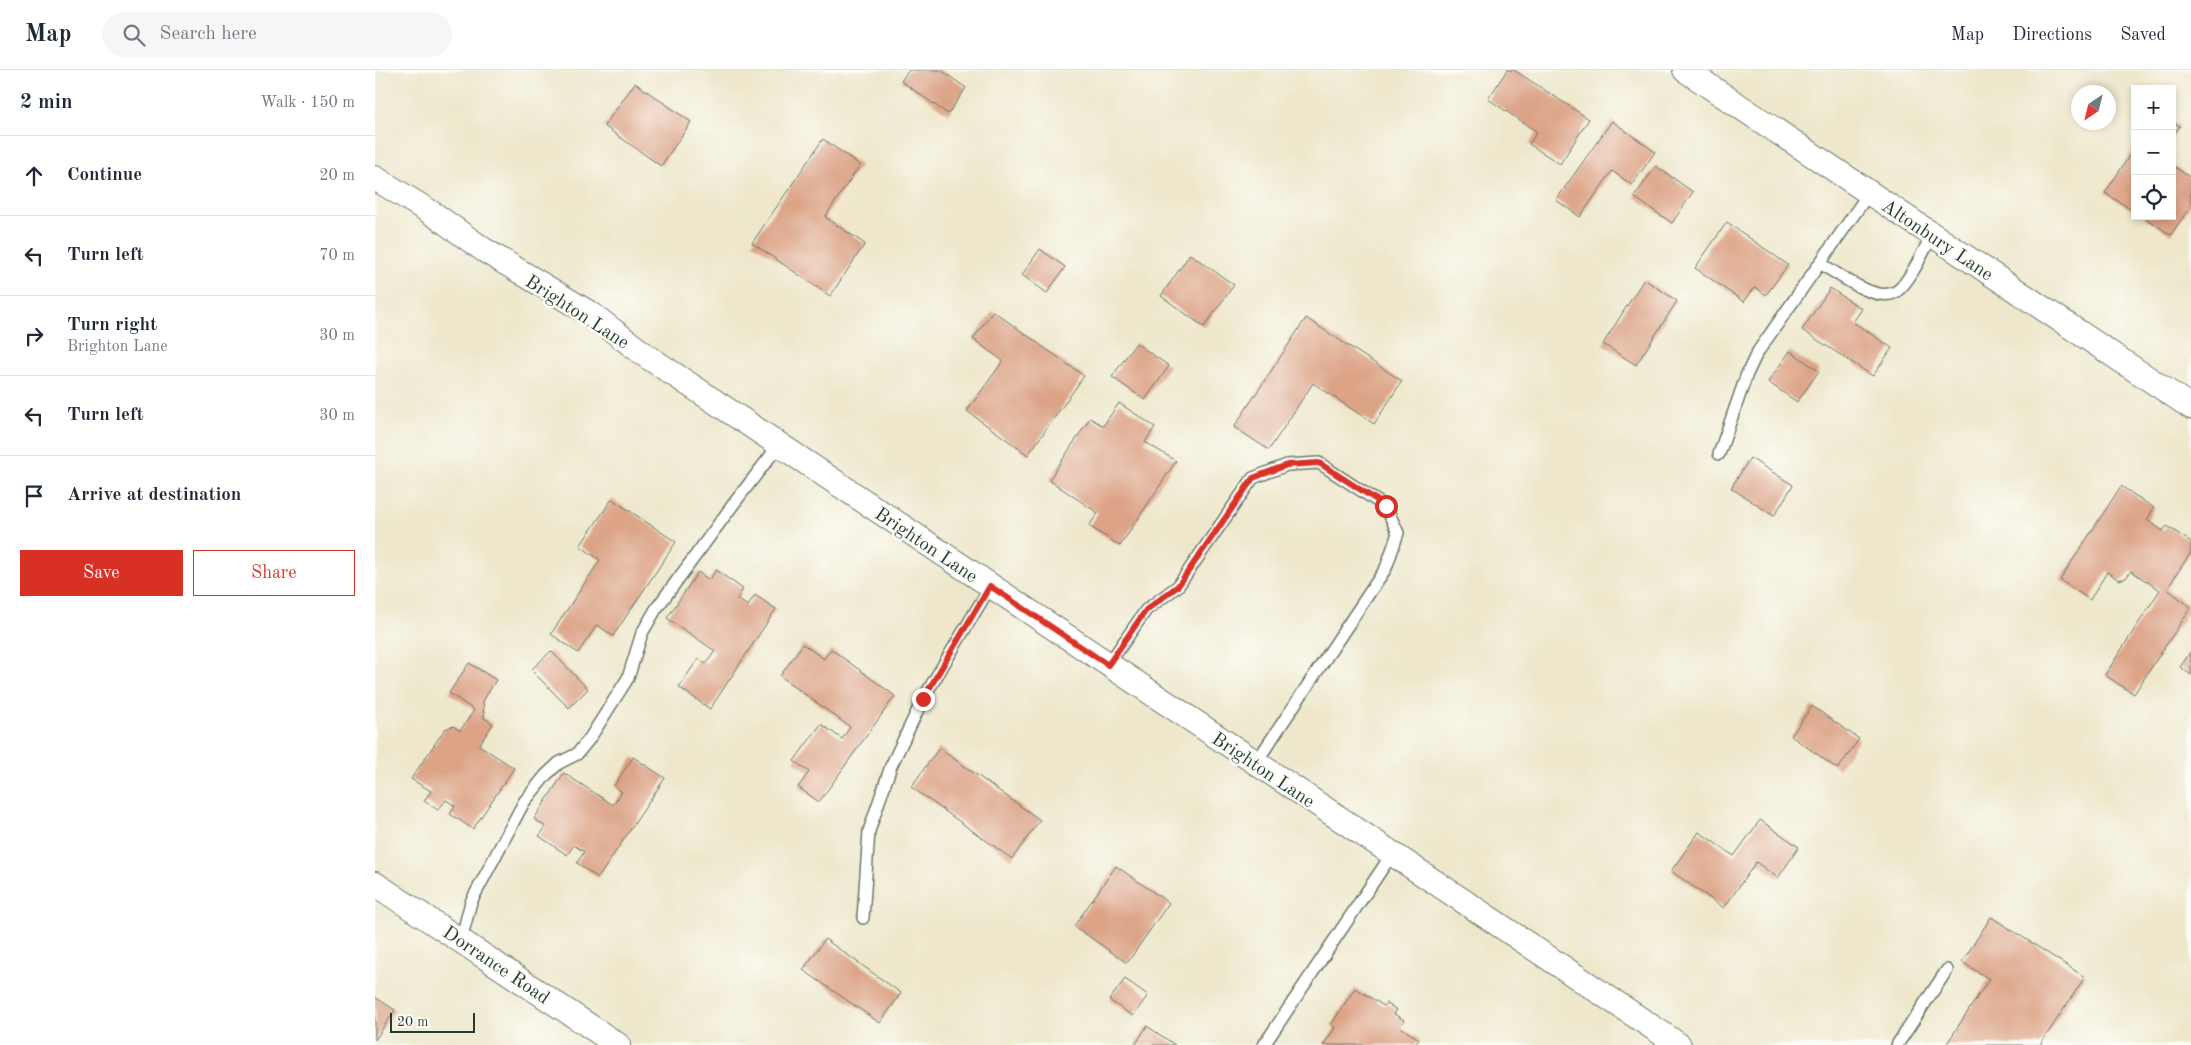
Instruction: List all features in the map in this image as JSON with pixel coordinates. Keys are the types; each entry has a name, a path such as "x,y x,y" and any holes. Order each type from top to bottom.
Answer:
{"street":[{"name":"Altonbury Lane","path":"1685,70 2191,407"},
{"name":"Brighton Lane","path":"375,178 435,215 484,250 594,316 645,355 1255,764 1679,1045"},
{"name":"Dorrance Road","path":"375,884 618,1045"}],"lane":[{"path":"1719,454 1747,374 1757,353 1869,193"},
{"path":"1820,263 1857,285 1879,295 1890,294 1901,286 1932,235"},
{"path":"461,940 471,902 524,802 546,775 559,764 577,754 590,738 628,678 642,633 656,609 779,445"},
{"path":"1108,665 1146,610 1178,586 1253,478 1287,465 1319,463 1386,506 1398,533 1386,568 1255,764"},
{"path":"863,918 869,831 891,766 923,699 990,586"},
{"path":"1264,1045 1391,854"},
{"path":"1897,1045 1947,970"}],"building":[{"path":"909,70 941,70 966,88 948,114 901,81"},
{"path":"1507,70 1514,70 1589,119 1560,164 1529,144 1537,132 1488,99"},
{"path":"635,83 691,122 661,166 604,126"},
{"path":"1612,121 1655,152 1632,185 1612,171 1580,217 1556,200"},
{"path":"2176,124 2180,126 2176,132"},
{"path":"823,139 860,165 825,217 865,244 830,296 752,243"},
{"path":"2131,153 2131,209 2105,193"},
{"path":"1656,166 1693,192 1672,223 1634,197"},
{"path":"2176,168 2191,178 2191,205 2171,235 2148,220 2176,220"},
{"path":"1727,222 1788,265 1766,295 1755,287 1744,302 1695,268"},
{"path":"1040,249 1065,267 1047,293 1022,275"},
{"path":"1190,254 1234,285 1204,327 1161,296"},
{"path":"1644,279 1677,301 1636,365 1603,344"},
{"path":"1830,288 1862,309 1853,322 1892,348 1873,376 1802,330"},
{"path":"993,311 1084,376 1028,455 967,411 1003,361 973,339"},
{"path":"1306,318 1402,381 1374,424 1313,383 1269,450 1234,427"},
{"path":"1136,343 1169,366 1145,400 1112,377"},
{"path":"1790,351 1819,371 1797,402 1768,382"},
{"path":"1119,403 1155,427 1145,442 1176,461 1120,546 1089,526 1098,513 1049,480 1090,418 1103,426"},
{"path":"1750,458 1793,485 1774,516 1731,488"},
{"path":"2121,486 2154,508 2147,520 2163,531 2167,526 2191,542 2191,552 2167,589 2191,607 2134,694 2105,675 2160,590 2131,571 2126,578 2119,580 2107,572 2090,600 2060,580"},
{"path":"612,499 676,542 613,636 597,625 578,653 551,634 600,560 580,546"},
{"path":"716,570 743,589 737,599 748,606 755,595 776,609 710,709 679,687 698,659 706,664 715,651 667,618 698,572 709,580"},
{"path":"803,644 824,659 831,649 895,696 819,802 798,787 809,772 794,761 821,724 842,739 850,727 780,676"},
{"path":"551,651 588,689 569,708 531,670"},
{"path":"2191,651 2191,675 2180,667"},
{"path":"469,663 496,680 483,701 484,718 493,724 479,745 514,768 473,829 450,814 455,806 446,800 438,810 424,801 431,791 411,779 445,729 453,726 460,731 474,710 449,693"},
{"path":"1812,706 1859,739 1838,769 1791,736"},
{"path":"939,748 1040,820 1012,859 911,787"},
{"path":"633,757 665,778 598,878 577,863 584,852 574,845 567,855 539,836 546,827 534,819 564,773 613,805 622,792 614,786"},
{"path":"1760,820 1799,847 1778,878 1756,862 1724,908 1671,871 1699,832 1734,856"},
{"path":"1116,866 1169,903 1127,963 1074,926"},
{"path":"1991,917 2085,977 2040,1045 1946,1045 1989,979 1962,962"},
{"path":"825,939 901,993 880,1023 803,970"},
{"path":"1125,979 1148,995 1133,1016 1109,1000"},
{"path":"1355,988 1384,1006 1386,1003 1397,1010 1394,1014 1404,1020 1400,1027 1419,1039 1415,1045 1323,1045 1335,1028 1331,1025"},
{"path":"375,997 395,1010 375,1040"},
{"path":"1147,1026 1175,1045 1135,1045"}],"route":[{"path":"923,699 990,586 1108,665 1146,610 1178,586 1253,478 1287,465 1319,463 1386,506"}]}
